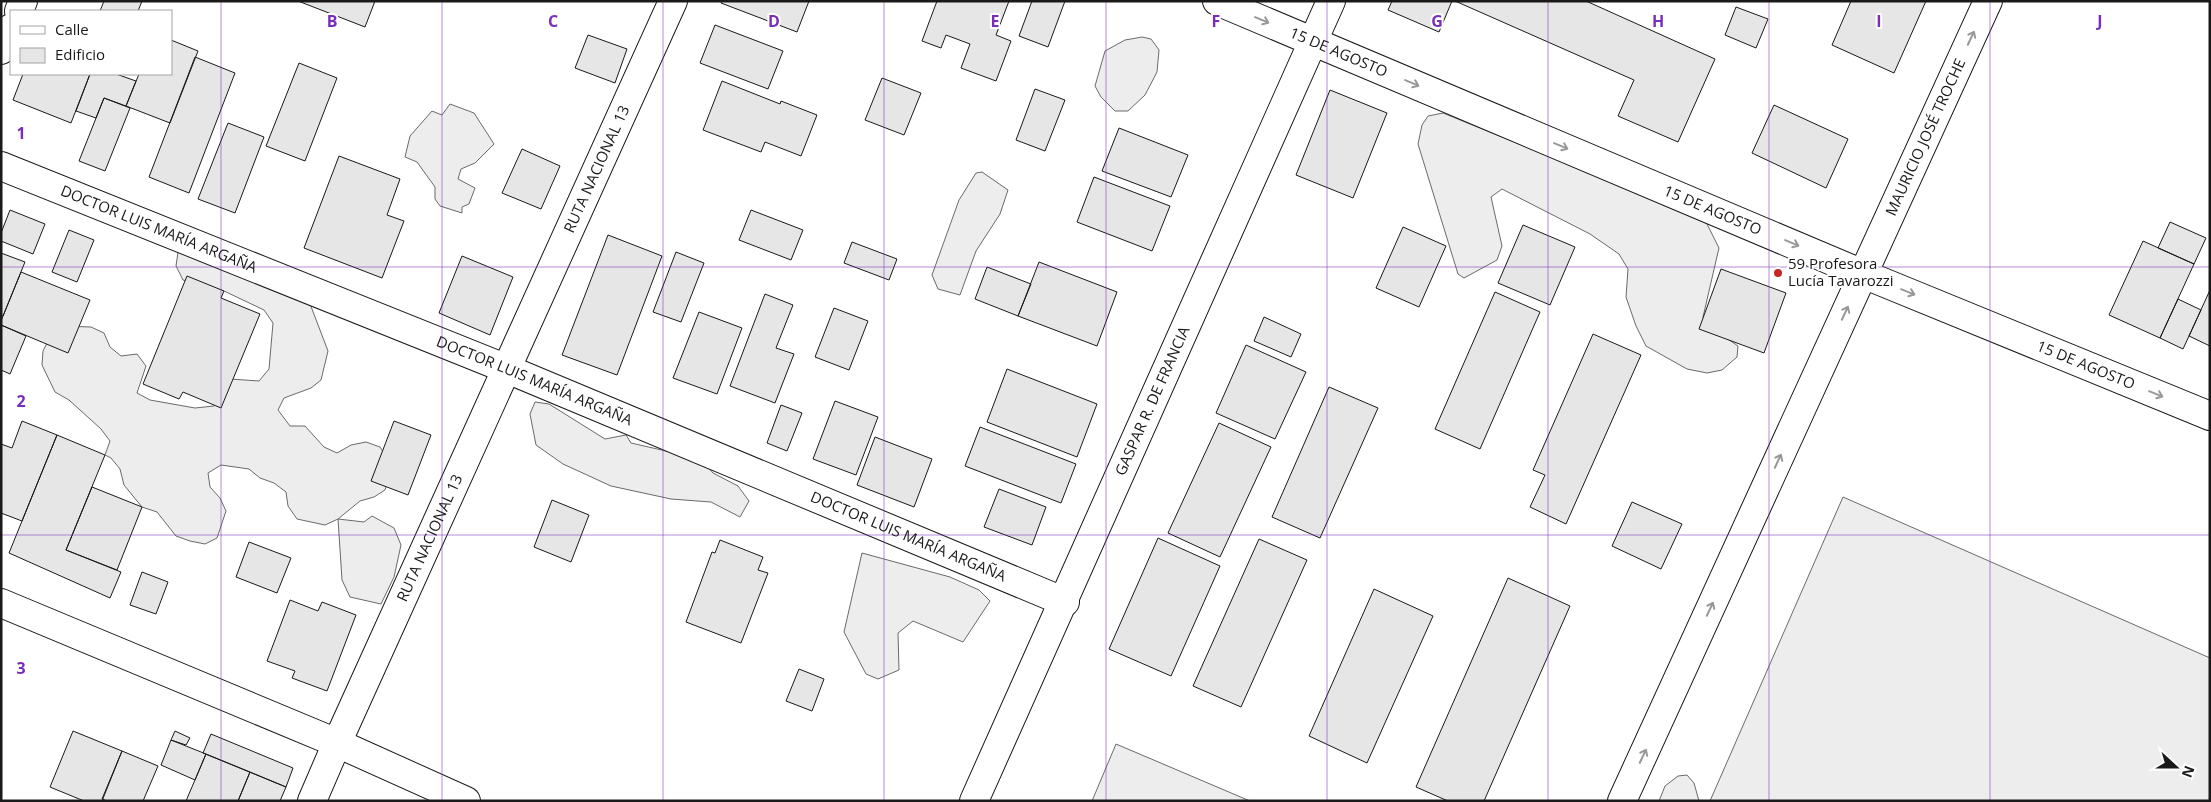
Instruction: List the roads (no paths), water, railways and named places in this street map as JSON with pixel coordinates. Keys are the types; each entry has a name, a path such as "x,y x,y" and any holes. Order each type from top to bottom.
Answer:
{"main road":[{"name":"RUTA NACIONAL 13","path":"312,801 673,1"},
{"name":"15 DE AGOSTO","path":"1217,1 1863,274 2210,416"},
{"name":"GASPAR R. DE FRANCIA","path":"974,801 1065,602 1331,1"},
{"name":"MAURICIO JOSÉ TROCHE","path":"1622,801 1988,1"},
{"path":"1,50 10,30"},
{"name":"DOCTOR LUIS MARÍA ARGAÑA","path":"1,166 507,368 1065,602"},
{"path":"1,603 337,743 466,801"}],"place":[{"name":"59 Profesora Lucía Tavarozzi","path":"1778,273"}]}
